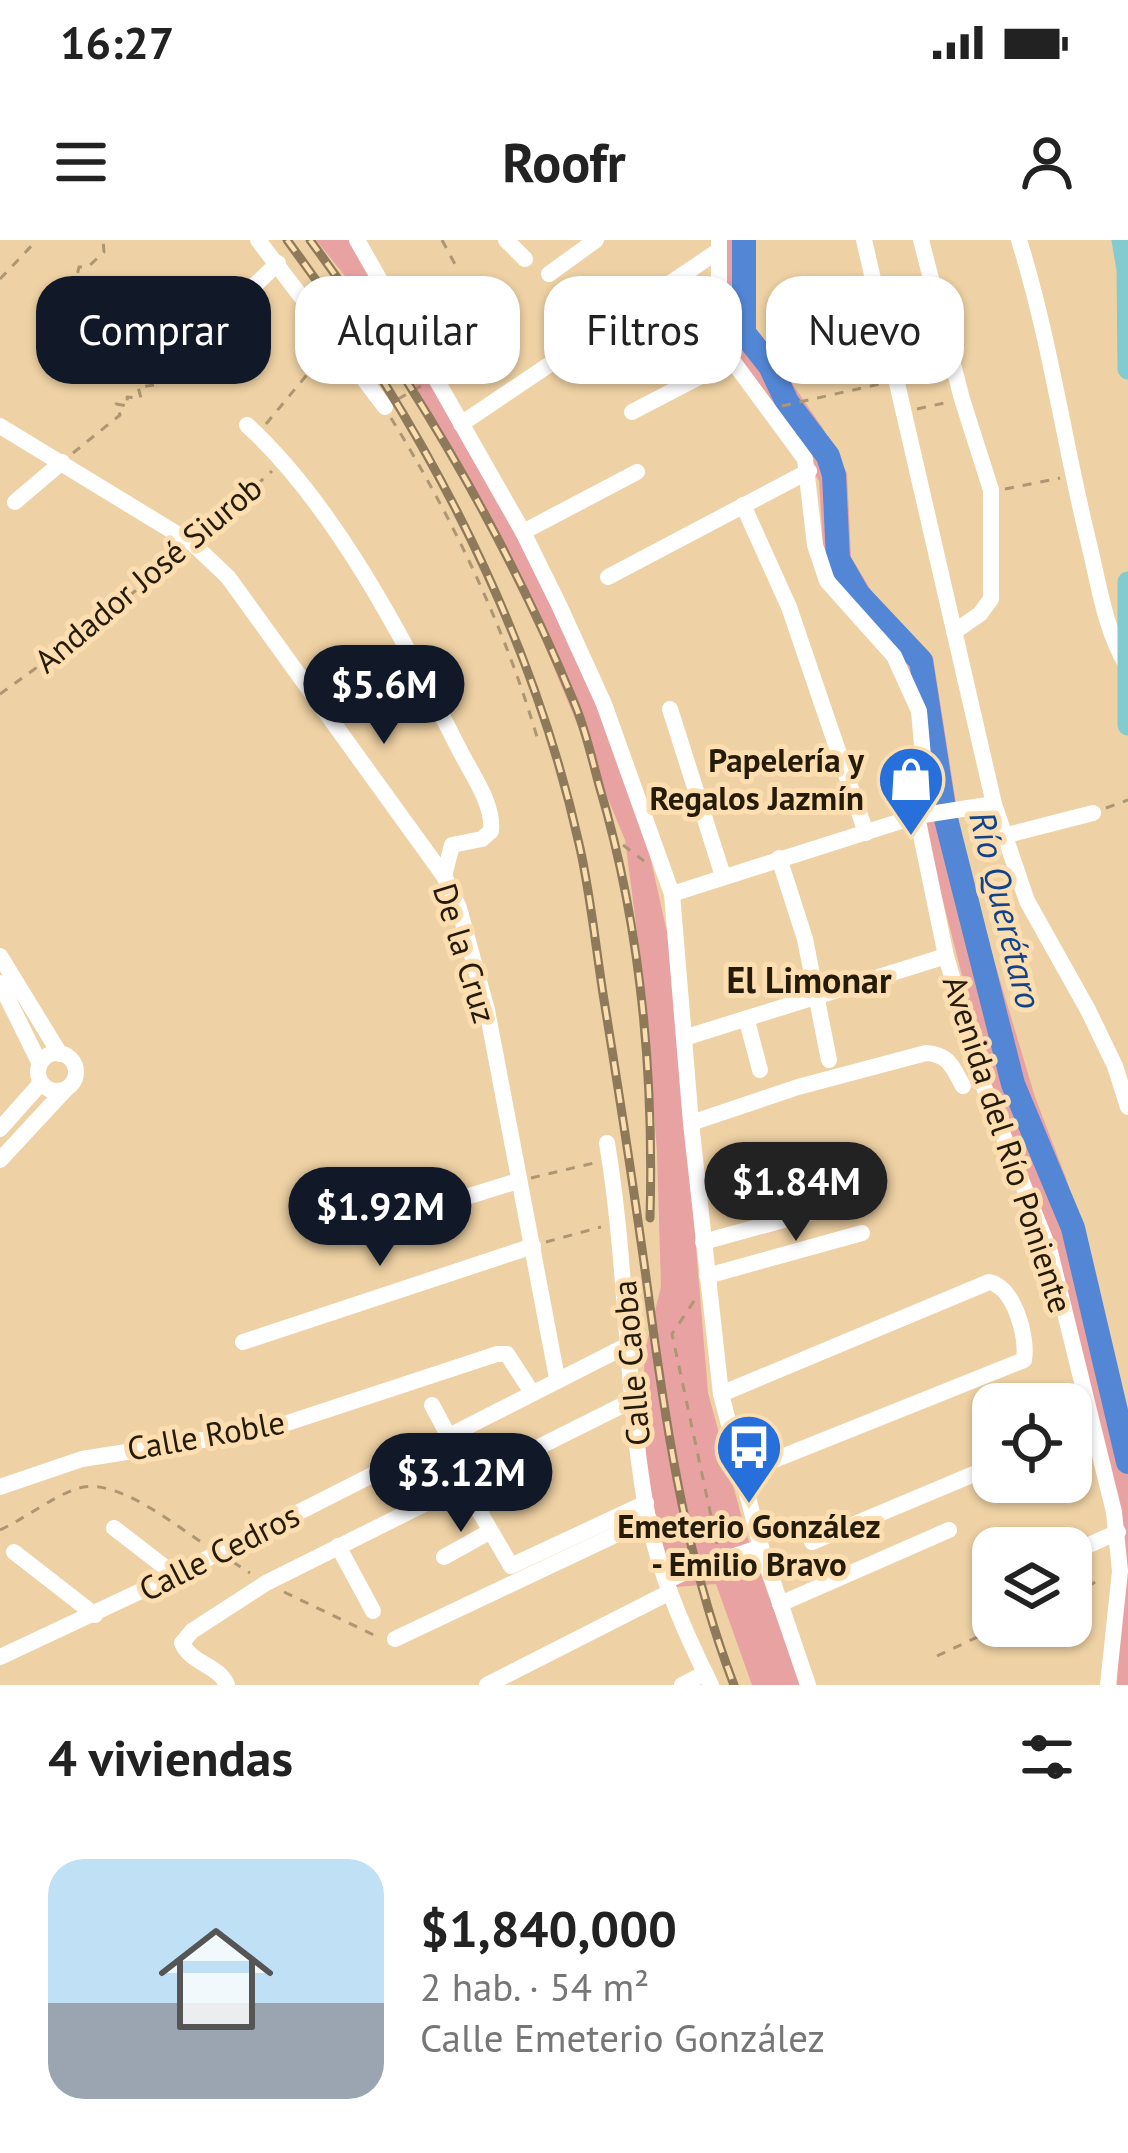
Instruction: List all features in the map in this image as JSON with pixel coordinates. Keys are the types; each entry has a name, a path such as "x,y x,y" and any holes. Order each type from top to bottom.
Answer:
{"main road":[{"path":"1123,240 1128,369"},
{"path":"1128,582 1128,725"}],"street":[{"path":"258,240 295,285"},
{"path":"506,240 525,259"},
{"path":"549,274 596,240"},
{"path":"864,240 872,276"},
{"path":"921,240 991,490 991,599 980,614 954,632"},
{"path":"1018,240 1041,321 1072,478 1112,640 1127,666"},
{"path":"367,244 461,424 524,532 604,704 672,894 722,1394 761,1547 808,1685"},
{"path":"461,424 718,246"},
{"name":"Avenida del Río Poniente","path":"718,246 718,276"},
{"path":"264,276 278,263"},
{"name":"Avenida del Río Poniente","path":"742,373 799,447 809,471 821,569 894,656 919,711 946,956 983,1085 1050,1252 1081,1383"},
{"path":"368,384 385,407"},
{"path":"632,412 686,384"},
{"path":"898,384 994,804 1027,901 1088,1010 1115,1066 1128,1107"},
{"name":"De la Cruz","path":"0,426 192,543 228,577 444,876 459,908 487,1010 557,1378"},
{"name":"Andador José Siurob","path":"252,430 281,462"},
{"path":"15,502 62,462"},
{"path":"281,462 366,581 417,667 487,805 491,831 482,839 452,845 444,876"},
{"path":"608,577 809,471"},
{"path":"524,532 637,472"},
{"path":"743,505 789,607 866,833"},
{"path":"670,709 723,876"},
{"path":"672,894 928,813 994,804"},
{"path":"1007,835 1093,813"},
{"path":"779,858 805,939 829,1060"},
{"path":"0,956 60,1054"},
{"path":"687,1037 946,956"},
{"path":"0,983 40,1074 56,1091 65,1090"},
{"path":"747,1021 760,1070"},
{"path":"692,1124 798,1088 926,1053 948,1059 963,1086"},
{"path":"0,1129 40,1074 45,1058 69,1057 76,1075 0,1160"},
{"name":"Calle Caoba","path":"609,1151 647,1511 668,1587 708,1679"},
{"path":"407,1215 518,1181"},
{"path":"704,1242 875,1195"},
{"path":"707,1276 862,1233"},
{"path":"243,1342 533,1246"},
{"path":"722,1394 989,1282 1009,1294 1026,1350 1024,1360 759,1466"},
{"name":"Calle Cedros","path":"0,1657 95,1615 628,1345"},
{"name":"Calle Roble","path":"0,1487 82,1459 266,1430 497,1354 507,1354 514,1361 531,1391"},
{"path":"227,1685 222,1675 186,1653 182,1643 192,1631 266,1582 633,1400"},
{"path":"432,1405 448,1435"},
{"name":"Avenida del Río Poniente","path":"1092,1429 1118,1532 1120,1571 1103,1682"},
{"path":"812,1542 972,1475"},
{"path":"463,1483 506,1561 518,1565 647,1511"},
{"path":"395,1639 647,1511"},
{"path":"114,1528 175,1575"},
{"path":"780,1604 949,1530"},
{"path":"444,1557 489,1532"},
{"path":"1092,1544 1118,1532"},
{"path":"338,1546 373,1611"},
{"path":"718,1558 761,1547"},
{"path":"14,1552 95,1615"},
{"path":"487,1685 668,1587 688,1571"},
{"path":"682,1685 708,1679"}],"path":[{"path":"0,279 38,240"},
{"path":"77,276 79,266 88,267 104,252 103,240"},
{"path":"442,240 457,268"},
{"name":"Andador José Siurob","path":"252,430 295,383"},
{"path":"62,462 120,415 116,404 128,406 127,398 141,398 138,388 155,384"},
{"path":"424,384 385,407 450,522 482,591 538,737"},
{"path":"796,403 879,384"},
{"path":"905,412 962,399"},
{"name":"Andador José Siurob","path":"0,694 90,629 281,462"},
{"path":"991,490 1072,478"},
{"path":"1093,813 1128,800"},
{"path":"623,845 651,866 648,854"},
{"path":"518,1181 609,1151"},
{"path":"533,1246 619,1222"},
{"path":"700,1314 698,1294 672,1334 718,1558"},
{"path":"1092,1584 1120,1571"},
{"path":"937,1656 972,1640"}],"shaded area":[{"path":"316,240 350,240 371,276 345,276"},
{"path":"723,240 751,240 754,328 766,345 766,384 792,384 822,427 847,473 851,557 872,592 933,657 966,867 1035,1097 1066,1178 1128,1419 1128,1685 1117,1685 1122,1515 1092,1416 1092,1383 1082,1383 978,1038 923,823 915,692 824,561 819,481 742,363 742,276 723,276"},
{"path":"414,384 434,384 559,617 646,838 672,955 708,1393 746,1533 801,1685 752,1685 716,1584 675,1587 646,1488 644,1354 661,1287 657,1152 645,992 625,840 523,593 469,481"}],"waterway":[{"name":"Río Querétaro","path":"744,240 744,333 828,456 834,475 838,559 858,594 921,661 945,815 1013,1084 1073,1228 1128,1462"}],"railway":[{"path":"287,240 383,380 466,529 533,685 559,765 587,886 673,1456 704,1594 734,1685"},
{"path":"310,240 387,350 457,465 521,584 580,716 635,945 647,1054 650,1218"}],"place":[{"name":"Papelería y Regalos Jazmín","path":"911,838"},
{"name":"Emeterio González - Emilio Bravo","path":"749,1506"}],"district":[{"name":"El Limonar","path":"809,980"}]}
